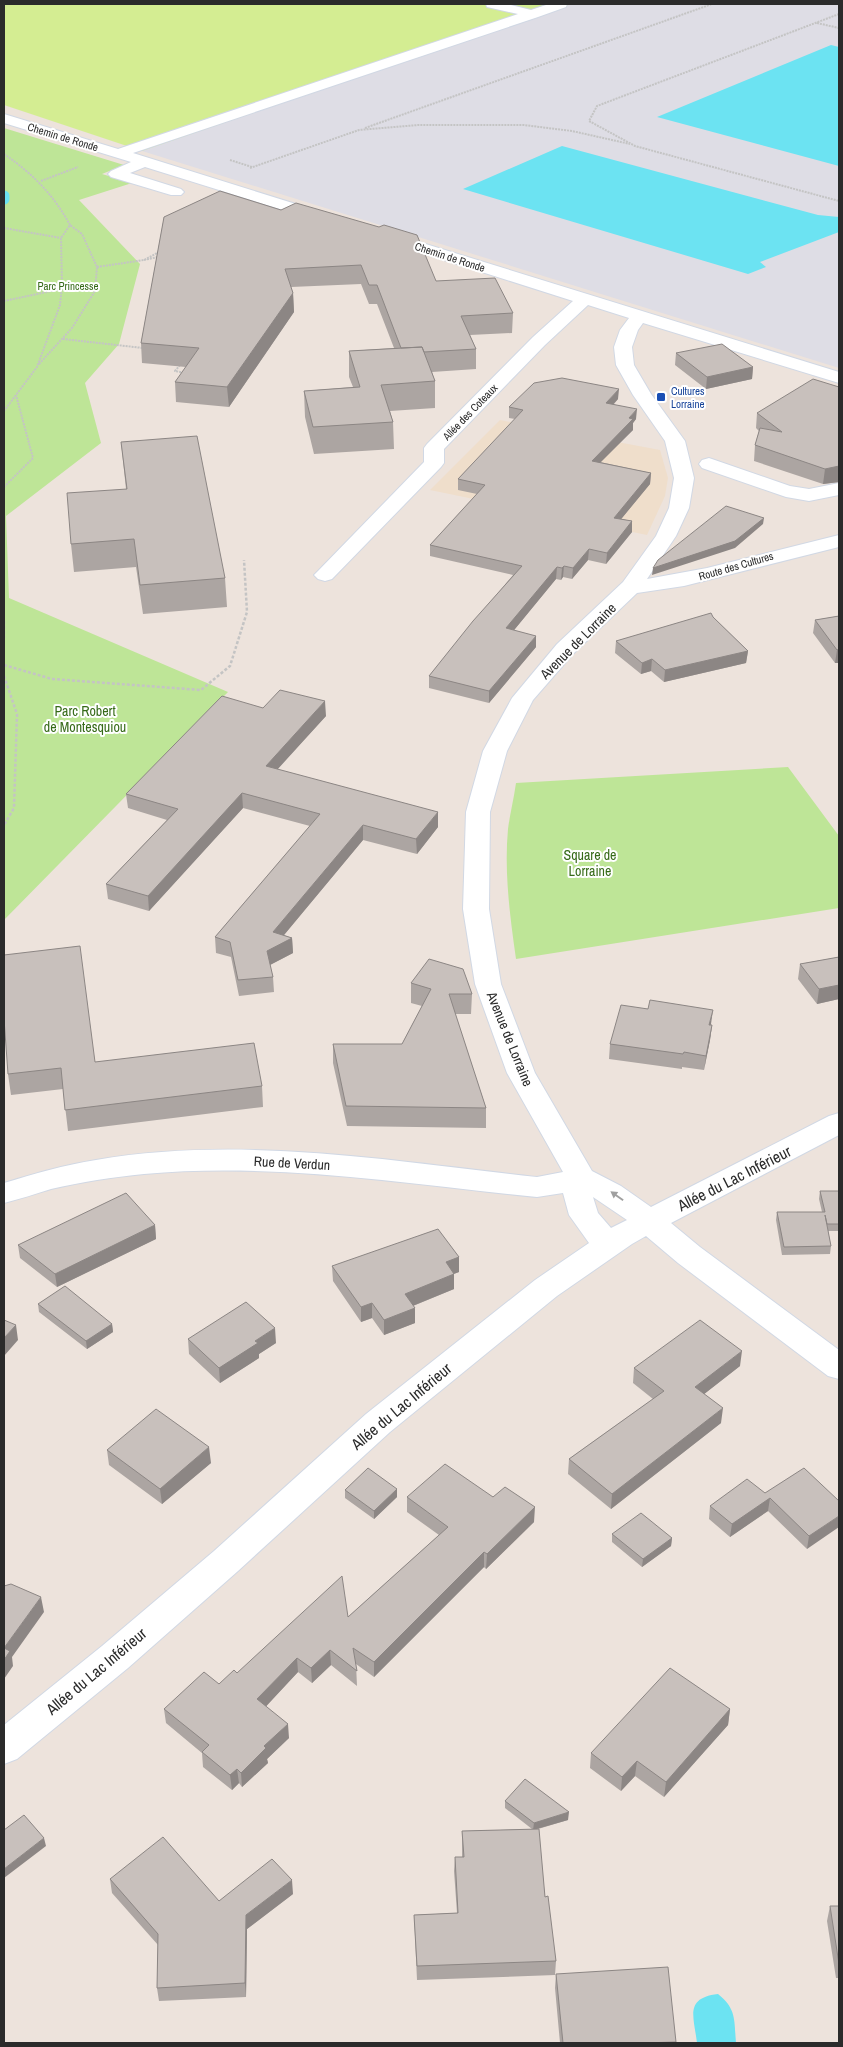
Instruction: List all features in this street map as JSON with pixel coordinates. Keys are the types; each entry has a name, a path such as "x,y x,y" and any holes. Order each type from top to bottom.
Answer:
{"street":[{"path":"492,4 533,14"},
{"path":"117,154 561,4"},
{"name":"Chemin de Ronde","path":"4,118 307,212 340,227"},
{"path":"137,131 164,139"},
{"path":"144,162 116,174 176,192"},
{"name":"Chemin de Ronde","path":"373,232 839,378"},
{"name":"Allée des Coteaux","path":"325,574 434,463 434,448 539,341 585,299"},
{"name":"Avenue de Lorraine","path":"581,1178 521,1073 488,984 476,909 478,812 495,751 523,698 565,649 631,587 666,536 679,508 684,478 675,441 642,396 625,364 623,347 629,330 639,316"},
{"path":"709,464 794,492 809,495 839,489"},
{"name":"Route des Cultures","path":"631,587 664,585 769,556 839,541"},
{"name":"Allée du Lac Inférieur","path":"4,1747 115,1656 226,1561 378,1423 546,1288 609,1244 648,1222 839,1123"},
{"name":"Rue de Verdun","path":"4,1193 29,1185 96,1170 222,1160 265,1160 384,1169 537,1186 551,1186 581,1178"},
{"path":"609,1244 588,1223 578,1202 577,1190 581,1178 605,1188 839,1367"}],"path":[{"path":"215,184 236,173 712,4"},
{"path":"635,146 589,121 597,106 839,14"},
{"path":"817,23 839,28"},
{"path":"359,130 418,125 524,125 572,131 839,201"},
{"path":"4,154 42,182 57,201 70,225 82,234 97,267 95,291 88,306 37,367 4,411"},
{"path":"4,158 12,159"},
{"path":"42,182 78,167"},
{"path":"37,367 60,305 61,238 70,225"},
{"path":"4,228 61,238"},
{"path":"144,260 162,251"},
{"path":"97,267 162,257"},
{"path":"4,301 61,289"},
{"path":"62,339 150,349"},
{"path":"184,359 175,371 190,373"},
{"path":"4,487 33,458 16,395"},
{"path":"4,665 52,678 201,690 230,666 247,612 244,560"},
{"path":"4,621 4,638"},
{"path":"4,676 17,714 14,808 4,825"}],"shaded area":[{"path":"571,4 839,4 839,368 142,151"},
{"path":"500,420 660,450 668,478 665,496 647,535 430,490"}],"green space":[{"path":"4,4 571,4 142,151 4,105"},
{"path":"4,128 124,165 102,174 132,183 79,200 140,264 119,344 85,383 101,443 6,516 9,598 228,692 4,920"},
{"name":"Square de Lorraine","path":"788,767 839,836 839,908 516,959 507,878 507,845 516,783"}],"water":[{"path":"831,45 839,47 839,166 657,117"},
{"path":"562,146 818,215 839,217 839,232 760,262 766,267 748,274 463,189"},
{"path":"718,1994 732,2010 736,2043 697,2043 693,2017 696,2004 707,1996"}],"building":[{"path":"220,191 281,210 296,203 379,227 384,225 417,235 436,281 495,278 513,313 461,316 476,349 424,352 422,347 401,348 377,285 369,285 361,265 285,269 293,293 227,387 175,382 199,348 141,343 164,217"},
{"path":"722,344 753,367 707,377 676,353"},
{"path":"422,347 435,381 381,385 393,422 313,427 304,391 360,387 349,351"},
{"path":"562,378 619,389 606,403 637,409 629,418 633,419 592,461 651,473 614,518 632,521 607,553 589,549 573,568 557,567 506,628 536,636 489,691 429,676 473,621 522,566 430,545 485,485 458,479 523,410 509,407 534,383"},
{"path":"813,379 839,387 839,466 825,469 755,445 760,428 782,432 757,413"},
{"path":"197,436 225,578 140,585 134,539 71,544 67,493 127,489 121,442"},
{"path":"726,506 764,518 735,541 653,568 658,560"},
{"path":"711,613 748,651 665,670 652,659 642,663 616,641"},
{"path":"839,616 839,649 837,650 815,620"},
{"path":"280,690 325,701 266,766 438,812 416,839 363,825 273,932 292,938 267,951 273,977 238,980 230,942 215,937 320,814 242,793 148,896 106,884 178,809 126,794 222,696 263,708"},
{"path":"80,946 95,1062 254,1043 262,1086 65,1110 61,1068 8,1074 4,1019 4,955"},
{"path":"839,957 839,985 819,989 800,964"},
{"path":"429,959 463,969 472,994 449,994 486,1108 346,1106 333,1044 402,1044 431,989 411,983"},
{"path":"650,1000 713,1010 709,1025 712,1025 706,1056 610,1044 621,1005 648,1009"},
{"path":"820,1191 839,1191 839,1224 827,1224 825,1215 831,1246 784,1247 777,1212 825,1212"},
{"path":"126,1193 155,1225 55,1274 18,1245"},
{"path":"438,1229 459,1257 446,1262 454,1274 405,1294 415,1308 384,1320 372,1303 361,1307 332,1266"},
{"path":"65,1286 112,1324 86,1341 38,1304"},
{"path":"246,1302 275,1328 255,1341 258,1343 219,1368 188,1339"},
{"path":"4,1320 16,1325 4,1338"},
{"path":"700,1320 742,1351 695,1387 723,1408 612,1494 569,1459 664,1391 634,1368"},
{"path":"156,1409 209,1447 160,1489 107,1450"},
{"path":"445,1464 493,1497 505,1487 535,1507 487,1554 484,1552 374,1662 353,1648 357,1671 330,1650 311,1668 297,1658 257,1699 288,1724 264,1746 266,1748 241,1773 237,1769 230,1775 202,1752 209,1745 164,1709 204,1672 219,1684 234,1670 237,1673 342,1576 348,1617 448,1527 407,1497"},
{"path":"368,1468 397,1489 374,1511 345,1490"},
{"path":"804,1468 839,1501 839,1516 809,1536 770,1498 732,1524 710,1506 747,1479 765,1493"},
{"path":"641,1513 672,1538 643,1559 612,1534"},
{"path":"11,1584 41,1597 4,1648 4,1586"},
{"path":"4,1648 10,1651 4,1660"},
{"path":"670,1668 730,1709 666,1782 637,1761 622,1777 591,1753"},
{"path":"525,1779 569,1812 534,1823 505,1801"},
{"path":"24,1815 44,1838 4,1869 4,1830"},
{"path":"539,1829 545,1897 548,1896 556,1961 417,1966 414,1915 458,1913 455,1857 464,1857 462,1831"},
{"path":"163,1837 219,1901 272,1859 292,1880 246,1915 245,1983 157,1988 158,1934 110,1879"},
{"path":"830,1906 839,1906 839,1964"},
{"path":"668,1967 676,2042 563,2043 556,1974"}],"place":[{"name":"Cultures Lorraine","path":"661,397"}],"park label":[{"name":"Parc Princesse","path":"68,286"},
{"name":"Parc Robert de Montesquiou","path":"85,720"}]}
